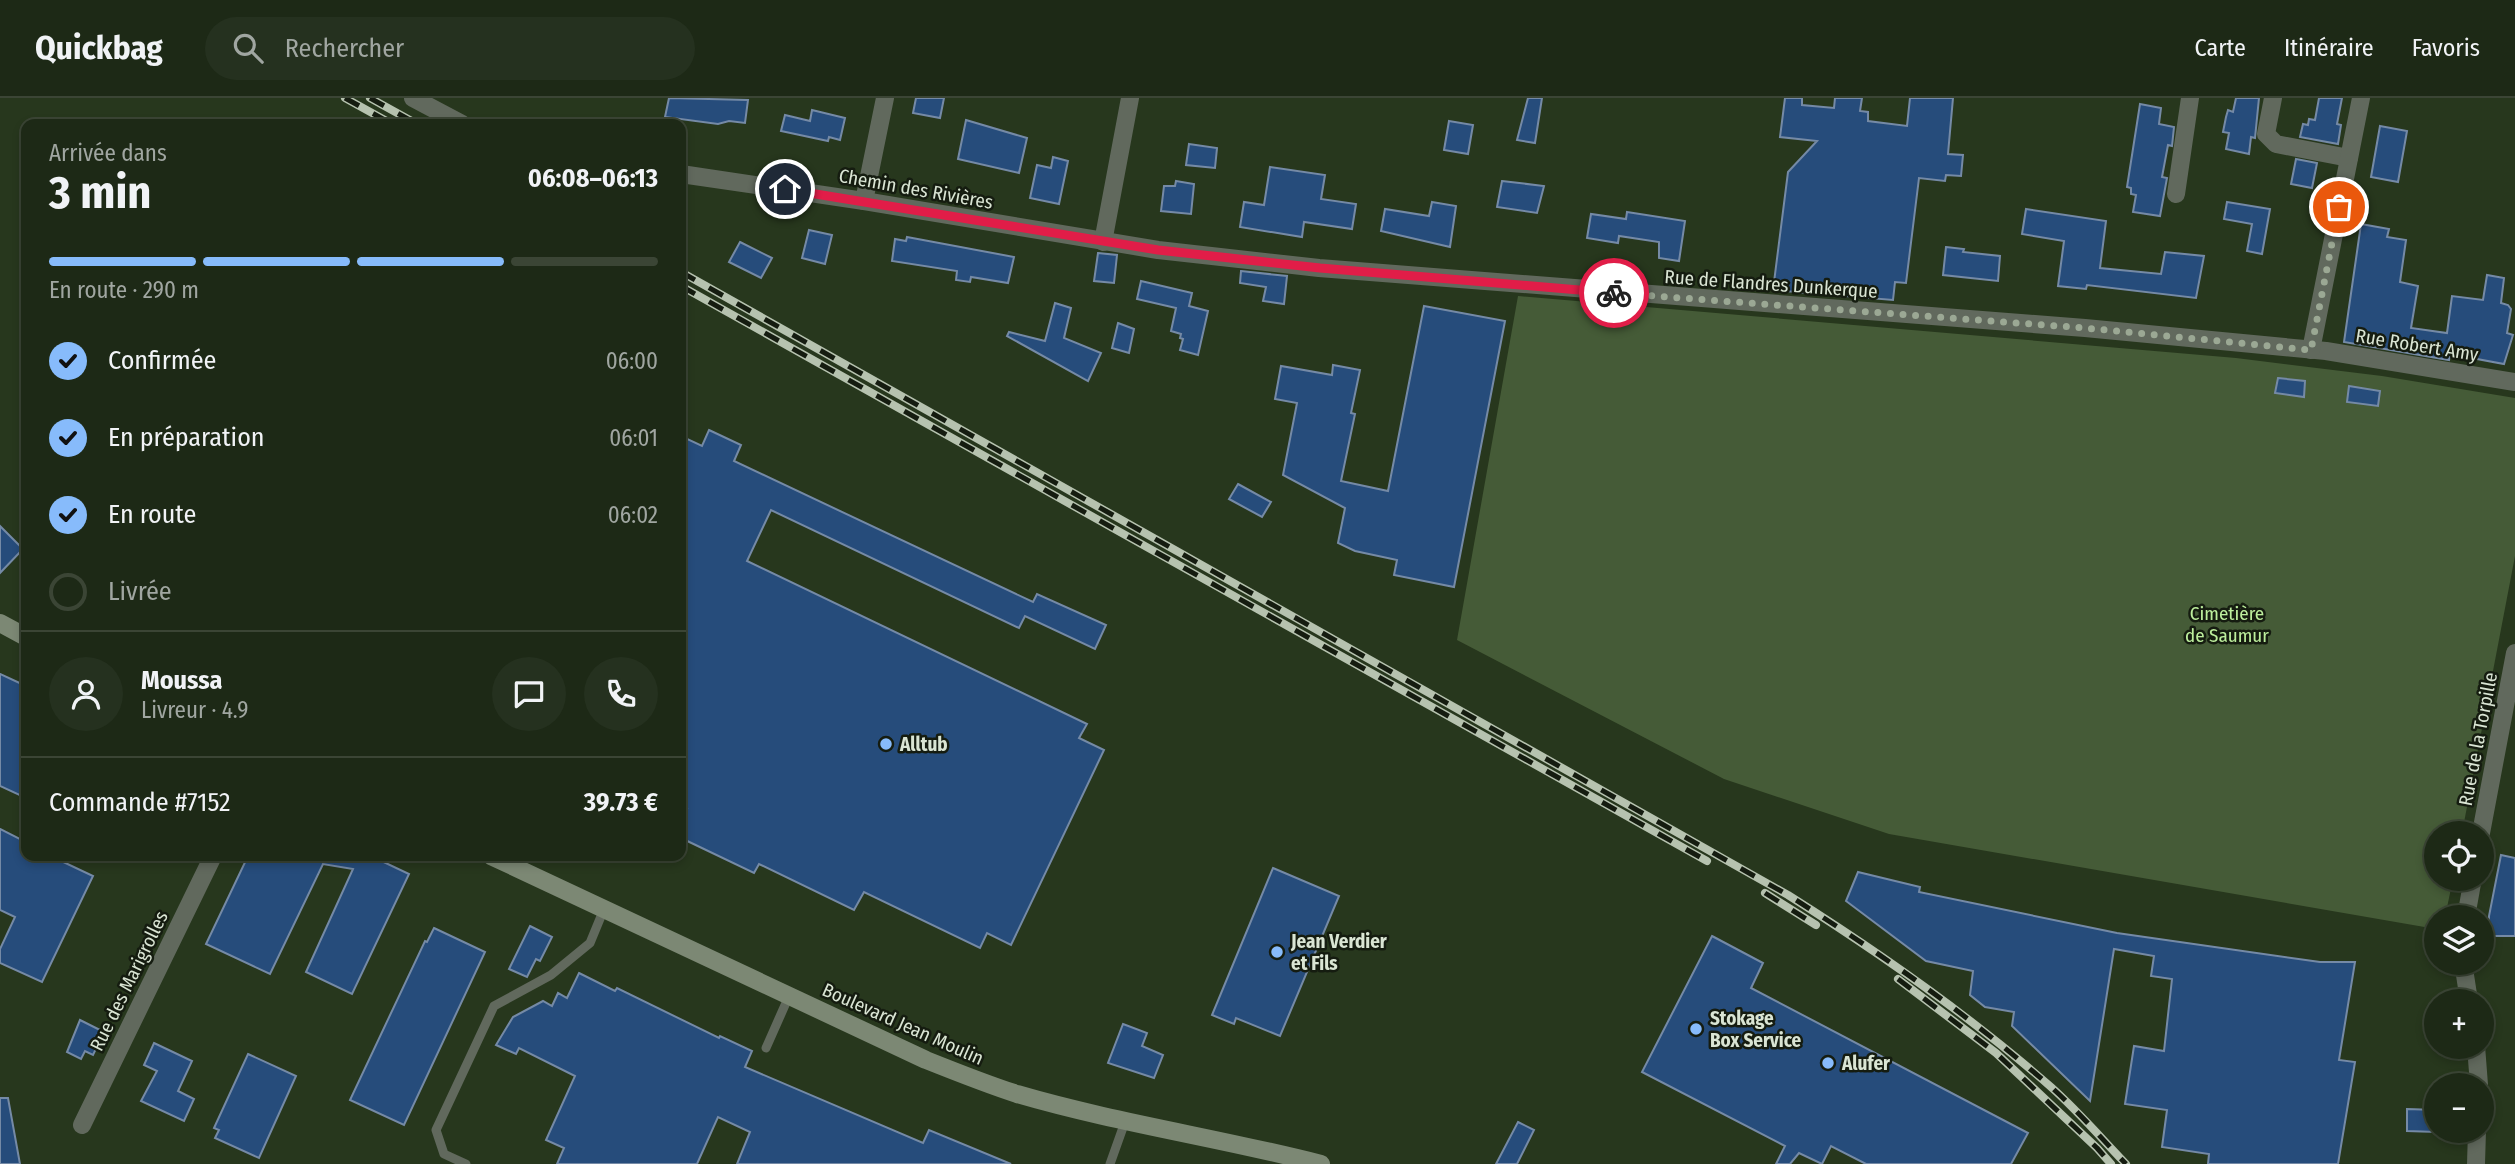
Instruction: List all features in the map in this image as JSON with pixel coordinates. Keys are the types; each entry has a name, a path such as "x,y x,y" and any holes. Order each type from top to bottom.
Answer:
{"street":[{"path":"413,98 452,119"},
{"path":"864,201 886,98"},
{"path":"1103,242 1130,98"},
{"path":"2176,194 2190,98"},
{"path":"2273,98 2266,134 2276,144 2349,158"},
{"path":"2311,350 2361,98"},
{"name":"Chemin des Rivières","path":"686,175 864,201 1103,242"},
{"name":"Rue de Flandres Dunkerque","path":"1103,242 1347,271 2085,328 2311,350"},
{"name":"Rue Robert Amy","path":"2311,350 2515,382"},
{"path":"0,623 21,634"},
{"name":"Rue de la Torpille","path":"2483,821 2515,653"},
{"name":"Rue des Marigrolles","path":"82,1125 211,861"},
{"name":"Boulevard Jean Moulin","path":"502,861 968,1077 1016,1093 1321,1164"},
{"path":"2476,1164 2477,1143"}],"lane":[{"path":"466,1164 443,1154 436,1130 494,1006 551,975 590,943 604,909"},
{"path":"766,1048 789,996"},
{"path":"1110,1164 1126,1119"}],"green space":[{"name":"Cimetière de Saumur","path":"1518,296 2236,358 2382,376 2515,398 2515,556 2464,821 2424,821 2424,891 2450,891 2448,905 2424,905 2424,927 1889,834 1724,779 1457,640"}],"building":[{"path":"669,98 748,100 745,123 729,121 718,124 665,117"},
{"path":"916,98 944,98 940,118 913,113"},
{"path":"1528,98 1542,98 1535,143 1517,140"},
{"path":"1785,98 1802,98 1802,105 1834,108 1835,98 1862,98 1860,111 1868,112 1868,121 1907,126 1910,98 1953,98 1948,154 1963,155 1961,176 1946,175 1945,181 1919,178 1906,283 1895,282 1893,300 1773,290 1788,172 1817,141 1780,137"},
{"path":"2236,98 2259,98 2255,138 2251,137 2249,154 2226,149 2229,133 2223,132 2228,110 2233,112"},
{"path":"2319,98 2342,98 2337,124 2341,125 2338,144 2300,137 2303,124 2308,125 2309,119 2315,120"},
{"path":"2140,104 2161,108 2159,124 2174,127 2172,146 2168,145 2162,177 2167,178 2160,216 2133,212 2136,195 2131,194 2131,188 2127,187"},
{"path":"812,110 845,118 840,140 829,137 828,141 781,131 785,115 810,121"},
{"path":"966,120 1027,138 1019,173 958,159"},
{"path":"1449,121 1473,125 1468,154 1444,150"},
{"path":"2380,126 2407,131 2398,182 2371,177"},
{"path":"1189,144 1217,148 1215,168 1186,165"},
{"path":"1053,157 1068,161 1059,204 1030,198 1037,165 1051,168"},
{"path":"2296,159 2317,163 2312,188 2291,184"},
{"path":"1270,167 1325,175 1321,199 1356,204 1352,229 1304,222 1302,237 1240,227 1244,202 1264,205"},
{"path":"1176,181 1194,184 1191,214 1161,211 1164,186 1175,186"},
{"path":"1502,181 1544,186 1537,213 1497,207"},
{"path":"1432,202 1456,206 1450,247 1381,231 1385,209 1429,216"},
{"path":"2227,202 2270,209 2262,254 2247,251 2252,224 2224,219"},
{"path":"2026,209 2106,221 2100,268 2161,274 2165,252 2204,256 2196,298 2087,285 2086,289 2058,286 2064,241 2022,234"},
{"path":"1627,212 1685,221 1679,261 1659,258 1659,242 1619,236 1618,243 1587,238 1591,214 1626,219"},
{"path":"2361,224 2389,229 2387,237 2406,240 2400,282 2418,286 2411,328 2447,333 2452,296 2483,300 2487,275 2504,278 2501,303 2511,309 2507,333 2513,335 2504,364 2450,354 2449,360 2344,342"},
{"path":"809,230 832,235 825,264 802,258"},
{"path":"907,237 1014,257 1008,283 971,277 970,282 956,280 957,271 892,261 895,239 906,241"},
{"path":"740,242 772,258 761,278 729,262"},
{"path":"1946,247 1964,249 1963,252 2000,256 1998,281 1943,275"},
{"path":"1098,253 1117,255 1114,283 1094,281"},
{"path":"1241,271 1287,276 1284,304 1263,301 1266,287 1240,283"},
{"path":"1141,281 1192,293 1189,306 1208,311 1198,355 1180,350 1183,339 1180,338 1181,334 1171,331 1176,308 1137,299"},
{"path":"1055,303 1071,308 1064,338 1101,353 1088,381 1007,336 1009,332 1045,341"},
{"path":"1424,306 1505,321 1454,587 1394,575 1397,560 1355,551 1338,543 1345,508 1283,475 1297,403 1275,399 1281,366 1332,375 1333,365 1360,370 1351,413 1355,414 1341,481 1388,491"},
{"path":"1118,323 1134,329 1129,353 1112,348"},
{"path":"2278,378 2305,381 2304,397 2275,393"},
{"path":"2349,386 2380,391 2378,406 2347,402"},
{"name":"Alltub","path":"709,430 741,445 734,461 1033,602 1037,594 1106,625 1095,649 1025,616 1019,628 771,510 747,561 1087,724 1079,738 1104,750 1011,945 987,933 980,948 864,892 854,910 759,864 754,873 686,840 686,438 702,446"},
{"path":"1238,484 1271,502 1262,517 1229,499"},
{"path":"0,526 21,547 21,551 0,573"},
{"path":"0,674 21,684 21,796 0,786"},
{"path":"0,829 21,840 21,861 61,861 93,876 42,982 0,963 0,949 15,917 0,910"},
{"path":"2501,855 2515,858 2515,936 2494,936 2494,905 2491,905"},
{"path":"246,861 382,861 409,874 352,994 306,972 353,869 323,864 270,974 206,944"},
{"name":"Jean Verdier et Fils","path":"1273,868 1339,896 1280,1036 1236,1018 1234,1024 1212,1015"},
{"path":"1858,872 1920,887 1919,892 2117,933 2320,962 2355,962 2339,1060 2355,1062 2338,1164 2208,1164 2209,1154 2162,1147 2167,1110 2125,1104 2134,1046 2164,1051 2172,979 2151,976 2154,956 2114,949 2090,1101 2012,1026 2014,1012 1985,1007 1970,995 1973,971 1926,961 1846,901"},
{"path":"530,926 552,937 540,961 536,959 527,977 509,969"},
{"path":"434,928 485,952 404,1125 350,1100 425,941 427,942"},
{"name":"Alufer","path":"1712,936 1763,963 1751,988 2028,1133 2011,1164 1866,1164 1831,1146 1822,1164 1799,1153 1790,1164 1776,1164 1785,1146 1642,1072"},
{"path":"579,973 752,1051 745,1067 923,1143 929,1130 1011,1164 737,1164 750,1132 718,1117 697,1164 557,1164 564,1148 546,1140 575,1076 519,1048 516,1054 496,1045 513,1017 543,1001 552,1006 558,993 567,998"},
{"path":"80,1020 104,1032 93,1055 85,1051 81,1059 67,1052"},
{"path":"1123,1024 1147,1033 1142,1046 1163,1055 1154,1078 1108,1063"},
{"path":"154,1043 192,1061 178,1091 194,1099 184,1121 141,1101 157,1071 144,1065"},
{"path":"248,1054 296,1076 259,1158 215,1138 219,1130 214,1128"},
{"path":"0,1098 8,1098 20,1164 0,1164"},
{"path":"2407,1109 2424,1110 2424,1132 2407,1131"},
{"path":"1518,1122 1534,1130 1517,1164 1496,1164"}],"railway":[{"path":"345,98 383,119"},
{"path":"370,98 408,119"},
{"path":"686,275 1788,895 1890,962 2020,1060 2061,1096 2126,1164"},
{"path":"686,289 1707,861"},
{"path":"1765,893 1816,925"},
{"path":"1898,979 1996,1053 2111,1164"}],"way so far":[{"path":"1614,293 2085,328 2311,350 2339,207"}],"place":[{"name":"Alltub","path":"886,744"},
{"name":"Jean Verdier et Fils","path":"1277,952"},
{"name":"Stokage Box Service","path":"1696,1029"},
{"name":"Alufer","path":"1828,1063"}],"route":[{"path":"785,189 1158,250 1320,268 1614,293"}]}
